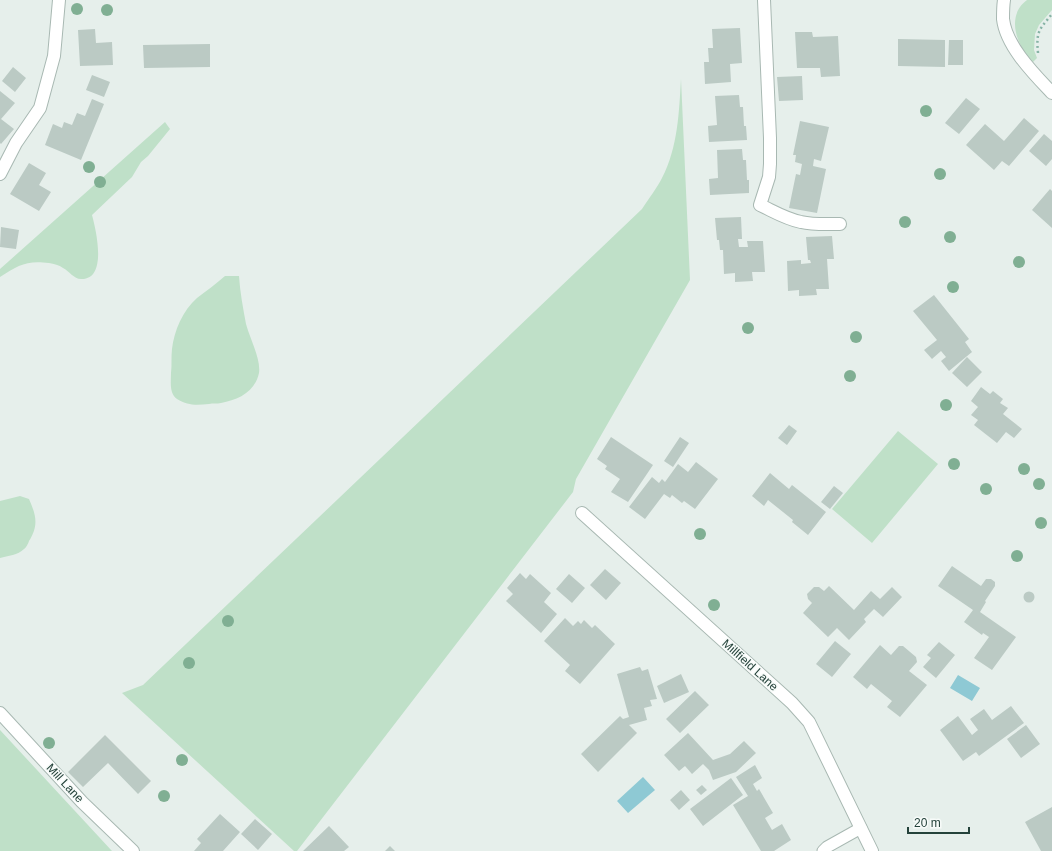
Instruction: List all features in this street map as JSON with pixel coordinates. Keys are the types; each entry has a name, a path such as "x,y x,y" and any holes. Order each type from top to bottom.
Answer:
{"street":[{"path":"0,174 16,143 40,108 54,56 59,0"},
{"path":"764,0 770,164 769,177 760,205 787,218 800,222 815,224 840,224"},
{"path":"1004,0 1003,20 1008,36 1018,54 1052,93"},
{"name":"Millfield Lane","path":"582,513 792,703 809,722 872,851"},
{"name":"Mill Lane","path":"0,713 82,802 133,851"}],"lane":[{"path":"823,851 826,846 861,828"}],"path":[{"path":"1038,56 1037,42 1039,29 1052,14"}],"green space":[{"path":"1027,0 1052,0 1052,10 1039,25 1035,34 1034,50 1037,58 1033,62 1027,56 1018,40 1015,23 1016,14"},
{"path":"681,79 690,280 576,479 573,492 297,851 294,851 122,693 143,685 642,209 660,182 675,142"},
{"path":"165,122 170,129 148,156 141,162 132,177 92,215 96,231 98,253 95,272 89,277 78,279 58,265 35,262 23,264 0,277 0,269"},
{"path":"225,276 239,276 246,324 255,349 259,367 257,380 250,390 234,400 205,404 185,403 174,397 171,387 172,352 175,335 187,308 197,298"},
{"path":"898,431 938,464 872,543 832,509"},
{"path":"20,496 29,499 35,515 34,530 28,545 22,551 0,558 0,501"},
{"path":"0,730 112,851 0,851"}],"water":[{"path":"958,675 980,688 972,701 950,688"},
{"path":"643,777 655,790 628,813 617,801"}],"building":[{"path":"740,28 742,63 730,64 731,82 705,84 704,62 709,62 708,48 713,48 712,29"},
{"path":"95,29 96,43 112,42 113,65 80,66 78,30"},
{"path":"795,32 812,32 813,37 838,36 840,76 821,77 820,68 797,68"},
{"path":"898,39 945,40 945,67 898,66"},
{"path":"949,40 963,40 963,65 948,65"},
{"path":"210,44 210,67 144,68 143,45"},
{"path":"13,67 26,78 15,92 2,81"},
{"path":"92,75 110,82 104,97 86,90"},
{"path":"802,76 803,100 779,101 777,77"},
{"path":"0,91 15,103 1,119 14,129 1,144 0,143"},
{"path":"739,95 740,107 743,107 744,126 746,126 747,140 709,142 708,126 717,125 715,96"},
{"path":"966,98 980,109 959,134 945,123"},
{"path":"92,99 104,104 81,160 45,145 53,124 62,128 64,122 72,125 77,113 85,116"},
{"path":"1024,118 1039,131 1009,166 1002,161 994,170 966,145 985,124 1004,141"},
{"path":"800,121 829,127 821,161 814,159 813,166 826,169 817,213 789,208 796,174 800,175 802,164 795,162 796,155 793,155"},
{"path":"1044,134 1052,141 1052,159 1046,166 1029,151"},
{"path":"742,149 743,160 746,160 749,193 710,195 709,179 718,178 717,150"},
{"path":"29,163 46,173 39,185 51,192 39,211 10,194"},
{"path":"1050,189 1052,191 1052,228 1032,210"},
{"path":"741,217 742,239 738,239 739,247 748,247 747,241 763,241 765,272 752,272 753,281 735,282 735,273 724,274 723,250 720,250 719,240 717,240 715,218"},
{"path":"1,227 19,230 16,249 0,247"},
{"path":"832,236 834,259 827,259 829,289 816,289 817,295 799,296 799,290 788,291 787,261 801,260 801,264 811,263 810,260 808,260 806,237"},
{"path":"934,295 969,339 965,342 972,352 949,371 941,361 946,357 941,351 932,359 924,350 937,340 913,311"},
{"path":"967,357 982,372 967,387 952,373"},
{"path":"981,387 990,394 993,391 1003,399 1000,403 1008,408 1003,414 1022,429 1014,438 1006,432 997,443 974,425 978,420 971,415 978,407 971,401"},
{"path":"789,425 797,431 787,445 778,438"},
{"path":"611,437 653,465 628,502 611,492 620,479 605,469 607,466 597,459"},
{"path":"680,437 689,443 673,467 664,461"},
{"path":"696,462 718,479 695,509 684,501 682,503 672,495 670,498 664,494 645,519 629,507 652,477 659,483 662,479 665,482 678,464 688,472"},
{"path":"770,473 789,489 792,485 826,512 808,535 792,522 793,520 768,500 764,506 752,496"},
{"path":"834,486 843,493 830,509 821,502"},
{"path":"952,566 981,586 986,579 991,579 995,582 995,586 980,612 1016,637 992,670 974,658 989,637 983,633 982,635 964,622 973,610 938,586"},
{"path":"605,569 621,583 606,600 590,585"},
{"path":"520,573 526,579 530,574 551,593 544,602 557,614 541,633 506,601 513,594 507,588"},
{"path":"569,574 585,588 572,603 556,589"},
{"path":"829,586 854,610 871,591 880,599 892,587 902,597 883,617 874,609 864,619 866,622 849,640 837,628 828,637 803,613 812,603 808,599 807,594 814,587 819,587 824,591"},
{"path":"1029,591 1033,593 1035,597 1033,601 1029,603 1025,601 1023,597 1025,593"},
{"path":"565,618 573,626 578,621 581,624 584,620 592,628 595,625 615,644 580,684 565,671 570,665 544,641"},
{"path":"835,641 851,654 832,677 816,664"},
{"path":"939,642 955,655 936,678 923,667 931,658 927,655"},
{"path":"880,645 891,655 899,646 903,646 916,657 917,662 909,671 927,685 900,717 887,707 892,701 871,684 867,689 853,677"},
{"path":"640,667 642,671 648,669 657,699 650,700 652,706 644,708 647,720 629,725 637,733 598,772 581,754 620,716 623,719 629,717 617,674"},
{"path":"681,674 689,692 664,703 657,686"},
{"path":"695,691 709,705 680,733 666,719"},
{"path":"1011,706 1024,723 979,756 976,752 963,761 940,730 958,716 972,735 978,730 970,719 984,709 992,720"},
{"path":"1026,725 1040,744 1021,758 1007,739"},
{"path":"688,733 713,760 730,754 744,741 756,753 736,772 713,780 709,770 703,764 692,774 685,766 679,771 664,755"},
{"path":"105,735 151,781 138,794 108,763 83,787 68,772"},
{"path":"755,765 762,778 753,784 757,791 759,789 773,813 765,818 772,830 782,824 791,840 774,851 761,851 733,805 748,796 736,777"},
{"path":"731,778 743,795 703,826 690,809"},
{"path":"702,785 707,790 701,795 696,790"},
{"path":"681,790 690,800 679,810 670,800"},
{"path":"1052,807 1052,851 1041,851 1025,822"},
{"path":"220,814 240,832 223,851 194,851 201,843 197,839"},
{"path":"255,819 272,834 258,850 241,834"},
{"path":"329,826 349,847 344,851 303,851"},
{"path":"390,846 395,851 385,851"}]}
